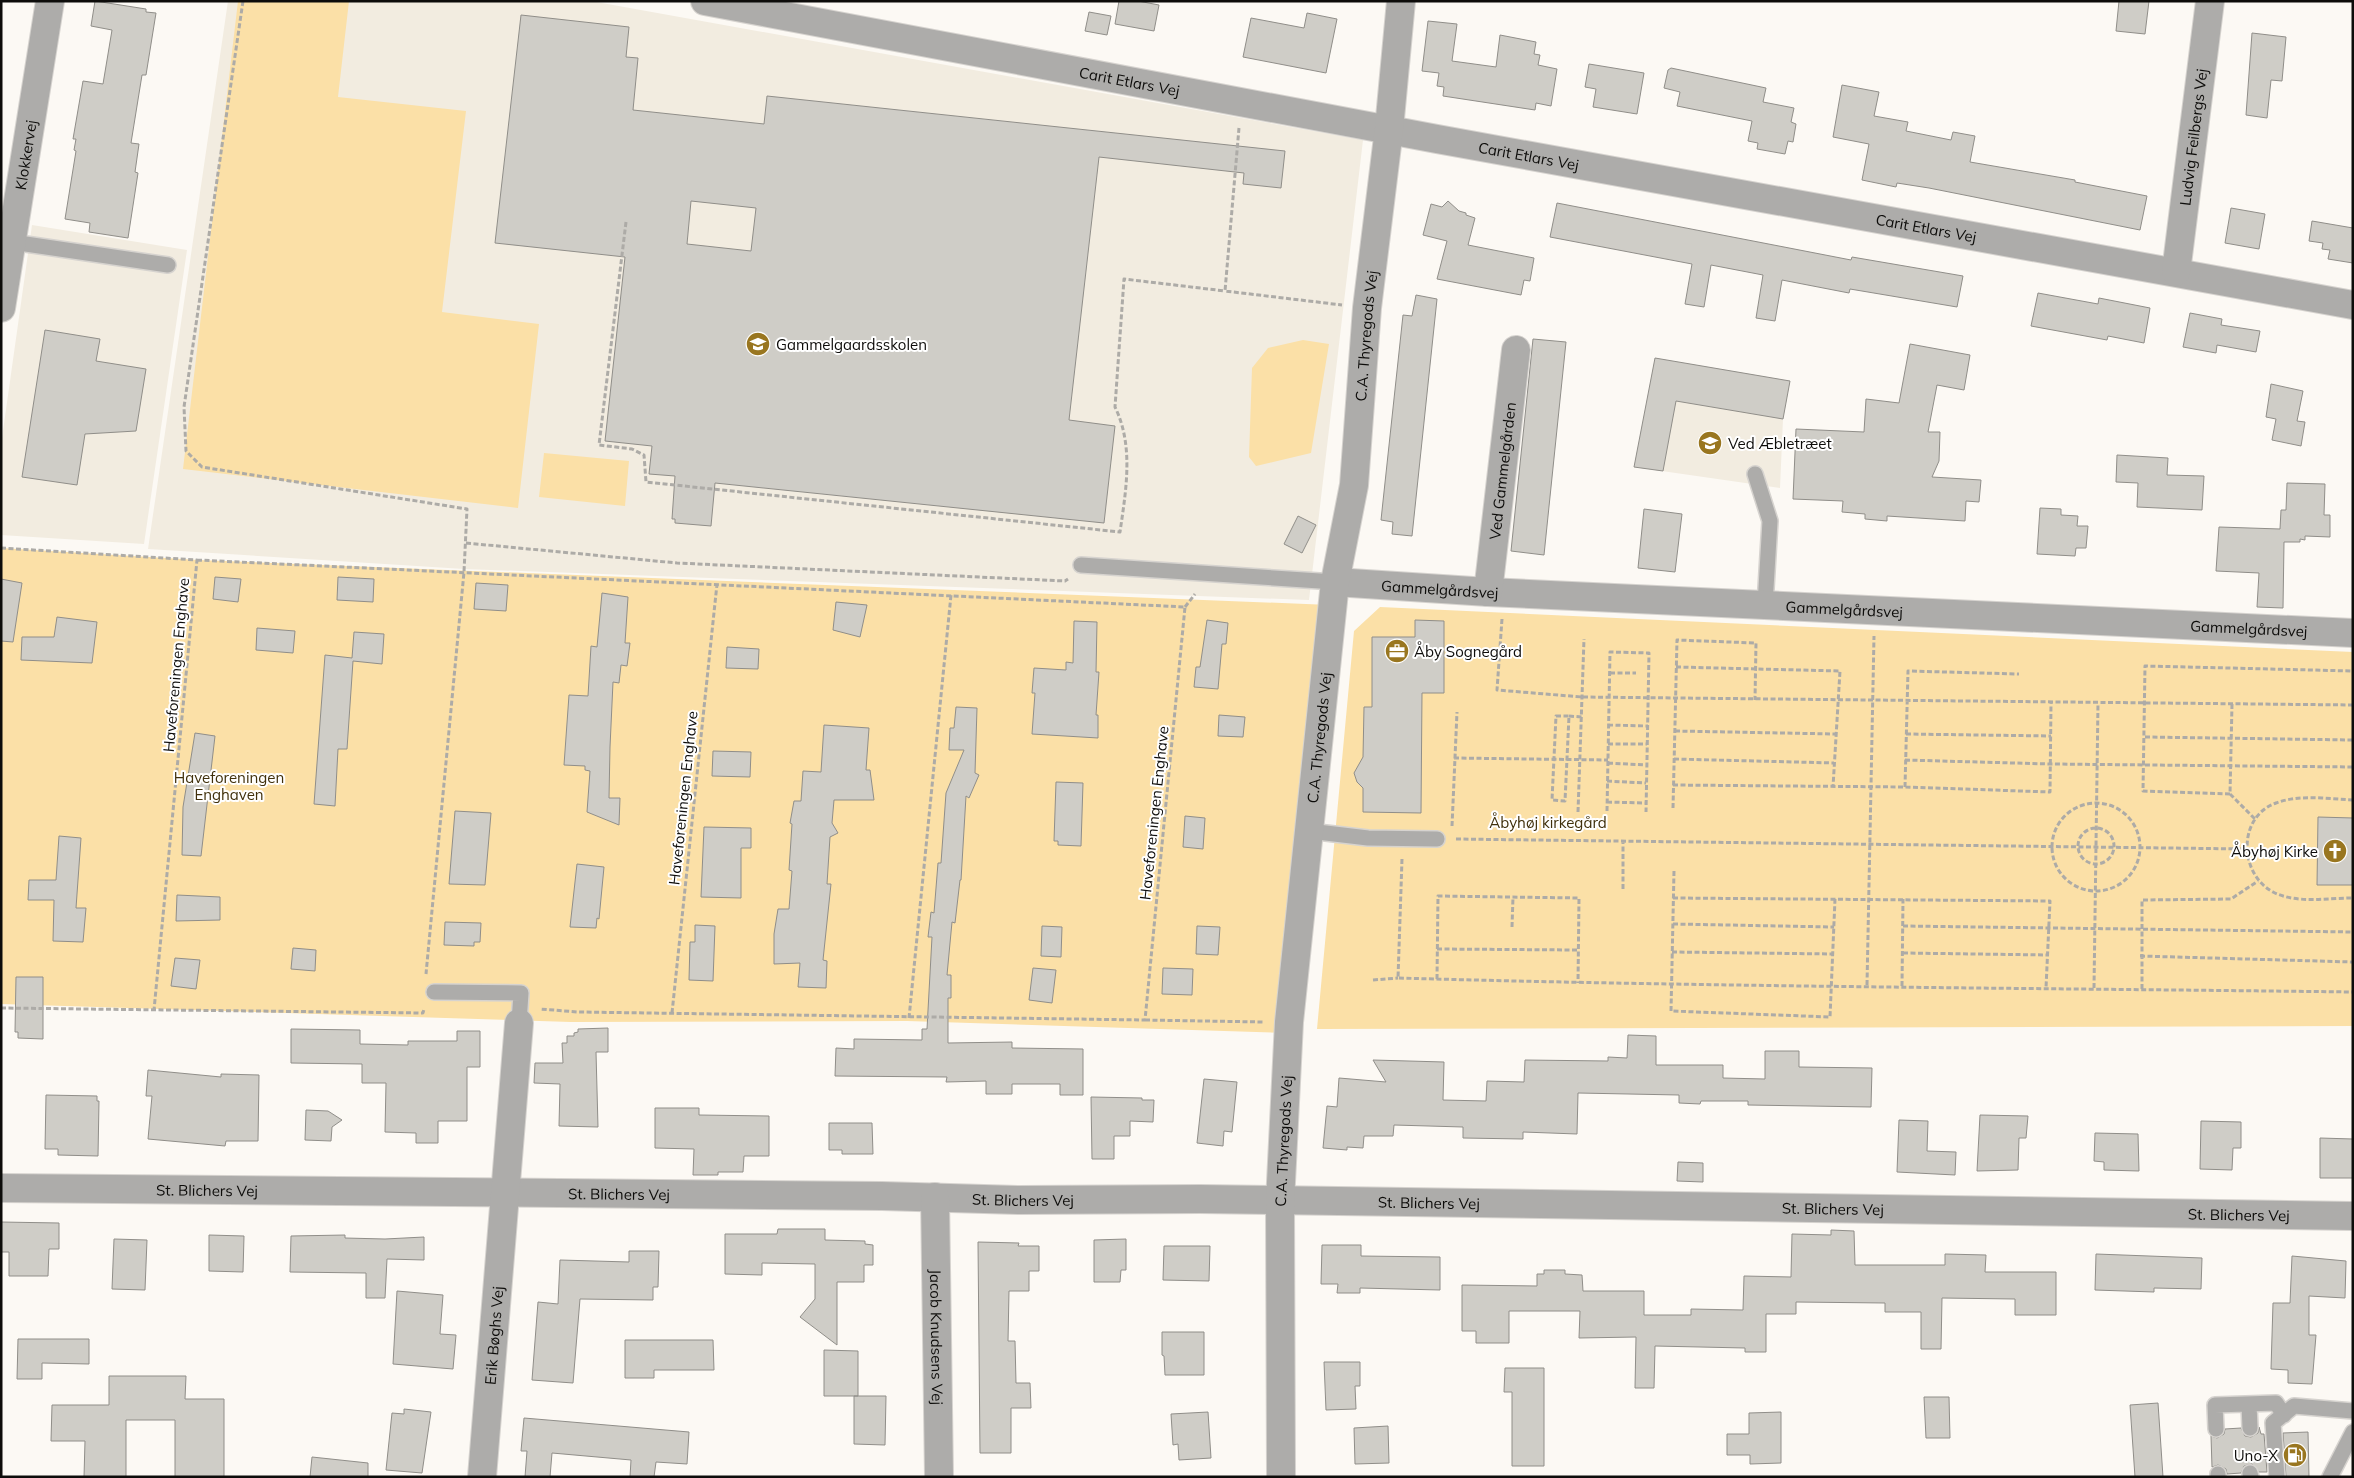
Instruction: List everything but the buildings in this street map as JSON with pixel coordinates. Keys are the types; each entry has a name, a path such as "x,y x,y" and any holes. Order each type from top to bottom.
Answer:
{"street":[{"name":"Klokkervej","path":"1,308 50,1"},
{"name":"Carit Etlars Vej","path":"705,1 1389,129 2353,305"},
{"name":"C.A. Thyregods Vej","path":"1281,1477 1280,1202 1289,1022 1335,582 1354,484 1368,308 1389,129 1401,1"},
{"name":"Ludvig Feilbergs Vej","path":"2176,272 2210,1"},
{"name":"Ved Gammelgården","path":"1496,592 1516,350"},
{"name":"Gammelgårdsvej","path":"1335,582 1496,592 2353,633"},
{"path":"504,1193 519,1016"},
{"name":"St. Blichers Vej","path":"1,1188 935,1197 1019,1200 1200,1200 2353,1216"},
{"name":"Erik Bøghs Vej","path":"482,1477 504,1193"},
{"name":"Jacob Knudsens Vej","path":"935,1197 939,1477"}],"lane":[{"path":"12,242 168,265"},
{"path":"1755,474 1770,521 1765,605"},
{"path":"1081,565 1335,582"},
{"path":"1309,830 1368,838 1444,839"},
{"path":"429,991 521,993 519,1016"},
{"path":"2216,1429 2215,1405 2276,1403 2284,1415"},
{"path":"2249,1404 2250,1428"},
{"path":"2277,1477 2273,1423 2294,1406 2353,1411"},
{"path":"2330,1477 2353,1432"}],"path":[{"path":"1,1008 423,1013 429,991 464,572 467,509 202,467 186,451 184,407 243,1"},
{"path":"1224,291 1242,100"},
{"path":"626,222 599,445 632,449 644,455 646,482 1120,532 1128,479 1124,425 1114,407 1124,279 1368,308"},
{"path":"466,543 676,562 1065,581 1081,565"},
{"name":"Haveforeningen Enghave","path":"1,548 197,560 1185,607 1145,1020"},
{"name":"Haveforeningen Enghave","path":"154,1010 197,560"},
{"name":"Haveforeningen Enghave","path":"672,1013 717,584"},
{"path":"1496,592 1497,690 1582,697 1872,702 2353,706"},
{"path":"909,1018 951,595"},
{"path":"1867,985 1874,610"},
{"path":"1578,812 1584,639"},
{"path":"1673,808 1677,640 1756,643 1755,700"},
{"path":"1607,811 1610,652 1649,653 1646,812"},
{"path":"2256,820 2230,794 2143,791 2146,704 2145,666 2353,671"},
{"path":"1676,667 1840,671 1833,787"},
{"path":"1905,787 1908,671 2019,674"},
{"path":"1610,672 1636,673"},
{"path":"1674,785 1905,787 2050,792 2051,703"},
{"path":"2094,988 2098,703"},
{"path":"2230,794 2232,704"},
{"path":"1456,712 1454,758 1444,839 2246,849"},
{"path":"1569,716 1565,800 1552,800 1556,716 1569,716 1582,717"},
{"path":"1608,724 1648,726"},
{"path":"1675,731 1836,734"},
{"path":"1906,734 2051,736"},
{"path":"2145,737 2353,740"},
{"path":"1608,744 1647,744"},
{"path":"1454,758 1580,760 1647,765"},
{"path":"1674,760 1834,763"},
{"path":"1905,760 2097,765 2353,768"},
{"path":"1608,781 1646,783"},
{"path":"2353,800 2293,798 2274,803 2259,814 2250,831 2246,849 2250,866 2258,881 2273,892 2292,898 2353,898"},
{"path":"1607,802 1646,803"},
{"path":"2097,802 2115,806 2126,813 2134,823 2139,834 2141,847 2136,866 2125,881 2114,888 2096,891 2077,887 2066,880 2053,859 2052,846 2059,822 2068,813 2078,806 2097,802"},
{"path":"2096,829 2107,832 2112,839 2114,847 2107,861 2096,864 2084,860 2079,854 2078,846 2085,832 2096,829"},
{"path":"1398,978 1402,839"},
{"path":"1622,890 1623,841"},
{"path":"1674,871 1672,1011 1830,1017 1835,899"},
{"path":"2142,989 2140,956 2142,900 2231,899 2258,881"},
{"path":"1437,979 1438,896 1579,898 1578,983"},
{"path":"1512,927 1513,897"},
{"path":"1673,898 2050,901 2046,988"},
{"path":"1902,986 1903,900"},
{"path":"1673,924 1834,927"},
{"path":"1903,926 2353,932"},
{"path":"1438,949 1578,950"},
{"path":"1672,952 1833,954"},
{"path":"1903,954 2048,955"},
{"path":"2140,956 2353,962"},
{"path":"1373,980 1398,978 1671,985 1867,985 2353,992"},
{"path":"519,1016 578,1012 1289,1022"}],"shaded area":[{"name":"Gammelgaardsskolen","path":"228,1 591,1 1363,140 1309,600 464,569 148,549"},
{"path":"32,225 187,250 144,544 1,535 1,445"},
{"name":"Ved Æbletræet","path":"1655,358 1790,381 1783,419 1780,488 1634,467"}],"green space":[{"path":"238,1 349,1 338,97 466,111 442,312 539,324 518,508 183,469"},
{"path":"1303,340 1329,344 1311,453 1256,466 1249,457 1252,368 1268,348"},
{"path":"544,453 629,461 625,506 539,497"},
{"name":"Haveforeningen Enghaven","path":"1,548 198,560 1330,605 1286,1033 907,1021 571,1022 1,1004"},
{"name":"Åbyhøj kirkegård","path":"1380,607 2353,652 2353,1026 1317,1029 1354,631"}],"place":[{"name":"Gammelgaardsskolen","path":"758,344"},
{"name":"Ved Æbletræet","path":"1710,443"},
{"name":"Åby Sognegård","path":"1397,651"},
{"name":"Åbyhøj Kirke","path":"2335,851"},
{"name":"Uno-X","path":"2295,1455"}]}
